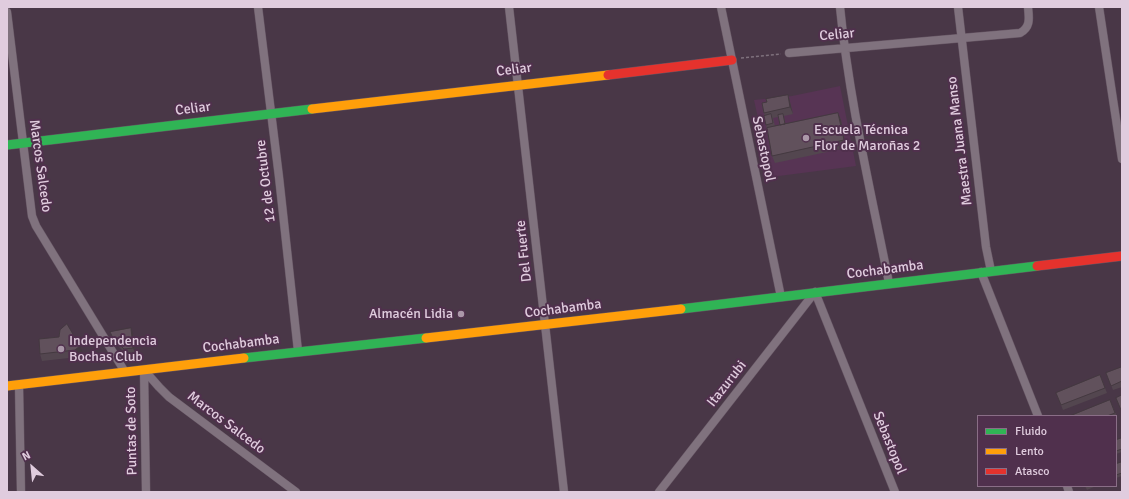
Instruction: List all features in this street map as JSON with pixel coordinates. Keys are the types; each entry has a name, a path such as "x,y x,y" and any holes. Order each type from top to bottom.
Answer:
{"street":[{"name":"12 de Octubre","path":"258,7 279,177 298,351"},
{"name":"Del Fuerte","path":"509,7 564,492"},
{"name":"Sebastopol","path":"721,7 781,297"},
{"path":"840,7 850,93 889,284"},
{"name":"Maestra Juana Manso","path":"958,7 986,247 991,271"},
{"name":"Celiar","path":"789,53 1020,33 1025,30 1029,23 1028,7"},
{"path":"1099,7 1122,159"},
{"name":"Marcos Salcedo","path":"7,12 32,216 36,226 125,372"},
{"name":"Celiar","path":"7,145 732,60"},
{"name":"Cochabamba","path":"7,386 298,351 546,325 1122,256"},
{"path":"981,272 1038,415"},
{"name":"Sebastopol","path":"815,292 895,492"},
{"name":"Itazurubi","path":"659,492 815,292"},
{"name":"Marcos Salcedo","path":"144,370 170,397 296,492"},
{"name":"Puntas de Soto","path":"144,370 146,492"},
{"path":"19,385 21,492"}],"path":[{"path":"732,60 789,53"}],"shaded area":[{"name":"Escuela Técnica Flor de Maroñas 2","path":"840,86 856,166 771,177 754,100 792,96"}],"building":[{"path":"788,95 790,107 764,113 762,103 767,102 766,99"},
{"path":"838,113 844,140 772,156 767,128"},
{"path":"771,114 773,123 766,125 764,116"},
{"path":"783,114 785,124 780,125 778,115"},
{"path":"67,324 80,346 75,350 40,354 39,339 59,337 60,330"},
{"path":"131,328 133,348 124,349 113,338 110,332"},
{"path":"1122,367 1122,381 1111,386 1106,373"},
{"path":"1100,375 1105,388 1061,405 1056,393"},
{"path":"1122,395 1122,410 1121,410 1116,398"},
{"path":"1110,400 1115,413 1110,415 1072,415"},
{"path":"1122,438 1122,449 1117,451 1117,440"},
{"path":"1122,462 1122,473 1117,475 1117,464"}],"traffic: fast":[{"path":"7,145 312,109"},
{"path":"681,309 1037,266"},
{"path":"244,358 426,338"}],"traffic: slow":[{"path":"312,109 608,75"},
{"path":"426,338 681,309"},
{"path":"7,386 244,358"}],"traffic: jam":[{"path":"608,75 732,60"},
{"path":"1037,266 1122,256"}],"place":[{"name":"Escuela Técnica Flor de Maroñas 2","path":"806,138"},
{"name":"Almacén Lidia","path":"461,314"},
{"name":"Independencia Bochas Club","path":"61,349"}]}
